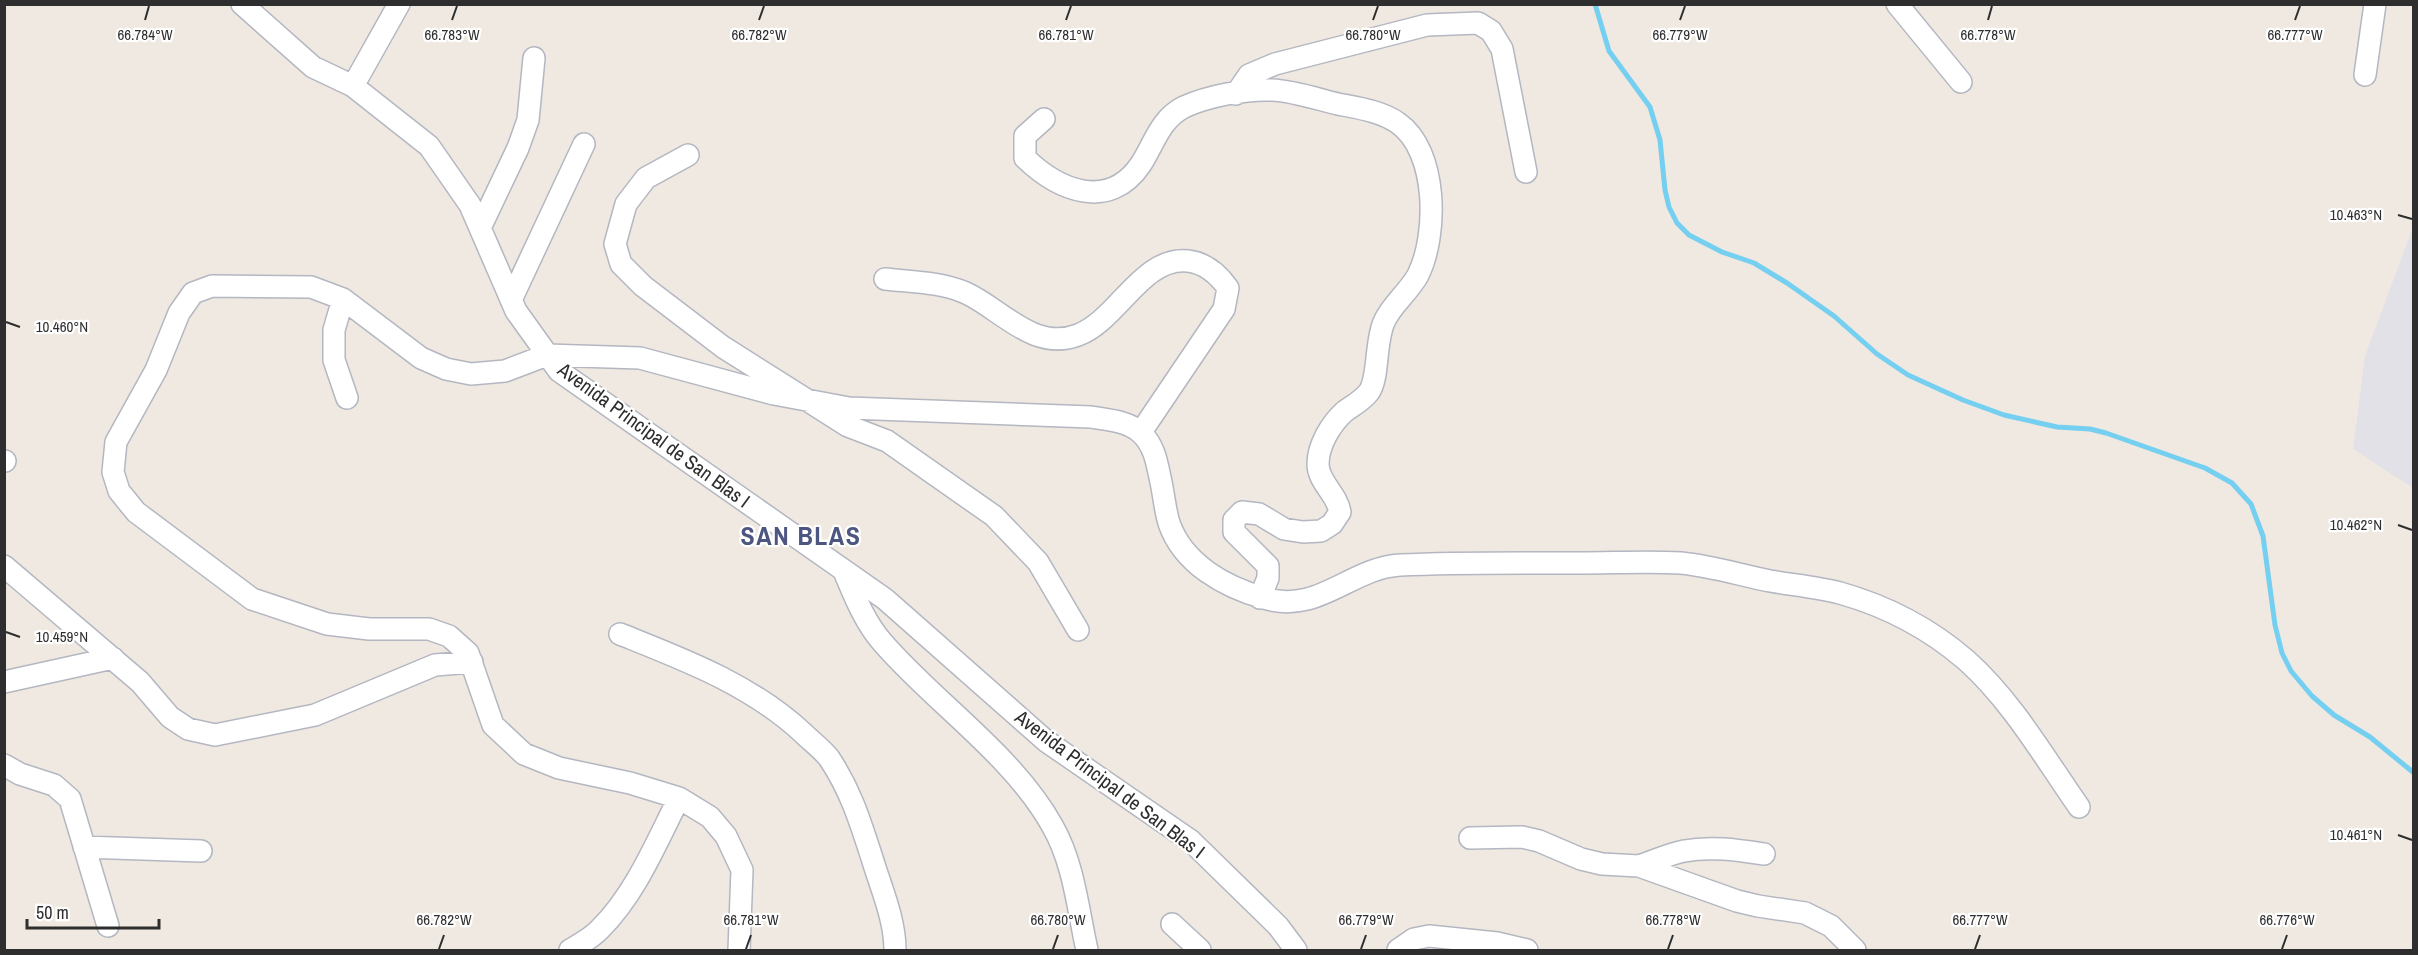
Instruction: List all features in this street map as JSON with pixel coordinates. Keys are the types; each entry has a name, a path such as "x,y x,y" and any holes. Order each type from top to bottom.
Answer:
{"street":[{"name":"Avenida Principal de San Blas I","path":"242,4 313,67 353,86 429,146 470,205 516,311 559,371 885,599 1046,741 1191,841 1278,926 1296,951"},
{"path":"353,86 399,4"},
{"path":"1897,4 1961,82"},
{"path":"2365,75 2375,4"},
{"path":"1236,94 1249,75 1275,64 1427,25 1478,23 1491,31 1502,49 1526,172"},
{"path":"480,228 518,148 528,120 534,58"},
{"path":"1044,119 1025,136 1025,158 1049,178 1079,192 1103,191 1125,181 1140,165 1168,118 1182,108 1214,96 1271,90 1295,93 1378,113 1399,123 1416,141 1424,157 1430,190 1429,242 1424,260 1417,276 1385,319 1377,348 1373,383 1368,393 1333,423 1318,463 1321,476 1338,501 1340,512 1332,524 1321,531 1312,532 1284,529 1259,514 1242,512 1234,520 1234,532 1268,566 1268,578 1260,598"},
{"path":"511,300 584,144"},
{"path":"688,155 646,178 626,204 615,244 621,264 643,286 723,347 848,426 887,441 994,516 1038,562 1078,630"},
{"path":"885,279 946,285 968,294 1029,334 1058,338 1077,336 1095,326 1158,266 1176,260 1198,262 1218,274 1228,288 1224,309 1141,432"},
{"path":"739,951 742,870 726,836 710,817 679,798 630,783 559,768 524,754 493,725 468,653 449,636 429,629 369,629 327,624 252,599 136,512 119,491 113,472 116,442 156,370 179,313 193,293 212,286 311,287 343,299 421,358 446,369 471,374 505,371 547,355 640,358 763,391 849,408 1091,417 1124,423 1141,432 1154,451 1169,523 1177,541 1194,563 1218,579 1260,598 1280,603 1307,601 1369,572 1395,566 1462,563 1681,563 1725,569 1767,580 1838,592 1878,605 1918,626 1964,658 1996,688 2079,807"},
{"path":"343,299 334,330 334,360 347,398"},
{"path":"4,566 140,682 170,717 188,729 215,735 315,715 435,665 472,662"},
{"path":"844,570 859,606 881,642 1018,777 1054,828 1066,857 1087,951"},
{"path":"620,634 708,669 755,695 792,723 828,756 854,801 889,913 895,937 895,951"},
{"path":"4,682 113,658"},
{"path":"4,765 20,774 54,785 70,799 108,927"},
{"path":"570,951 599,931 623,902 679,798"},
{"path":"1470,838 1522,837 1539,841 1581,859 1602,864 1639,866 1737,901 1805,913 1831,927 1855,951"},
{"path":"84,846 201,851"},
{"path":"1639,866 1682,851 1721,848 1764,854"},
{"path":"1172,924 1200,951"},
{"path":"1398,951 1414,939 1429,936 1497,943 1527,951"}],"shaded area":[{"path":"2413,227 2413,488 2353,449 2365,356"}],"waterway":[{"path":"1595,4 1609,51 1650,107 1660,140 1669,207 1677,223 1689,235 1722,252 1754,263 1787,283 1834,316 1877,354 1908,375 1963,400 2004,415 2057,427 2090,429 2106,433 2205,468 2232,483 2251,504 2263,536 2275,625 2282,653 2291,671 2312,696 2334,715 2370,737 2414,773"}],"district":[{"name":"SAN BLAS","path":"801,536"}]}
